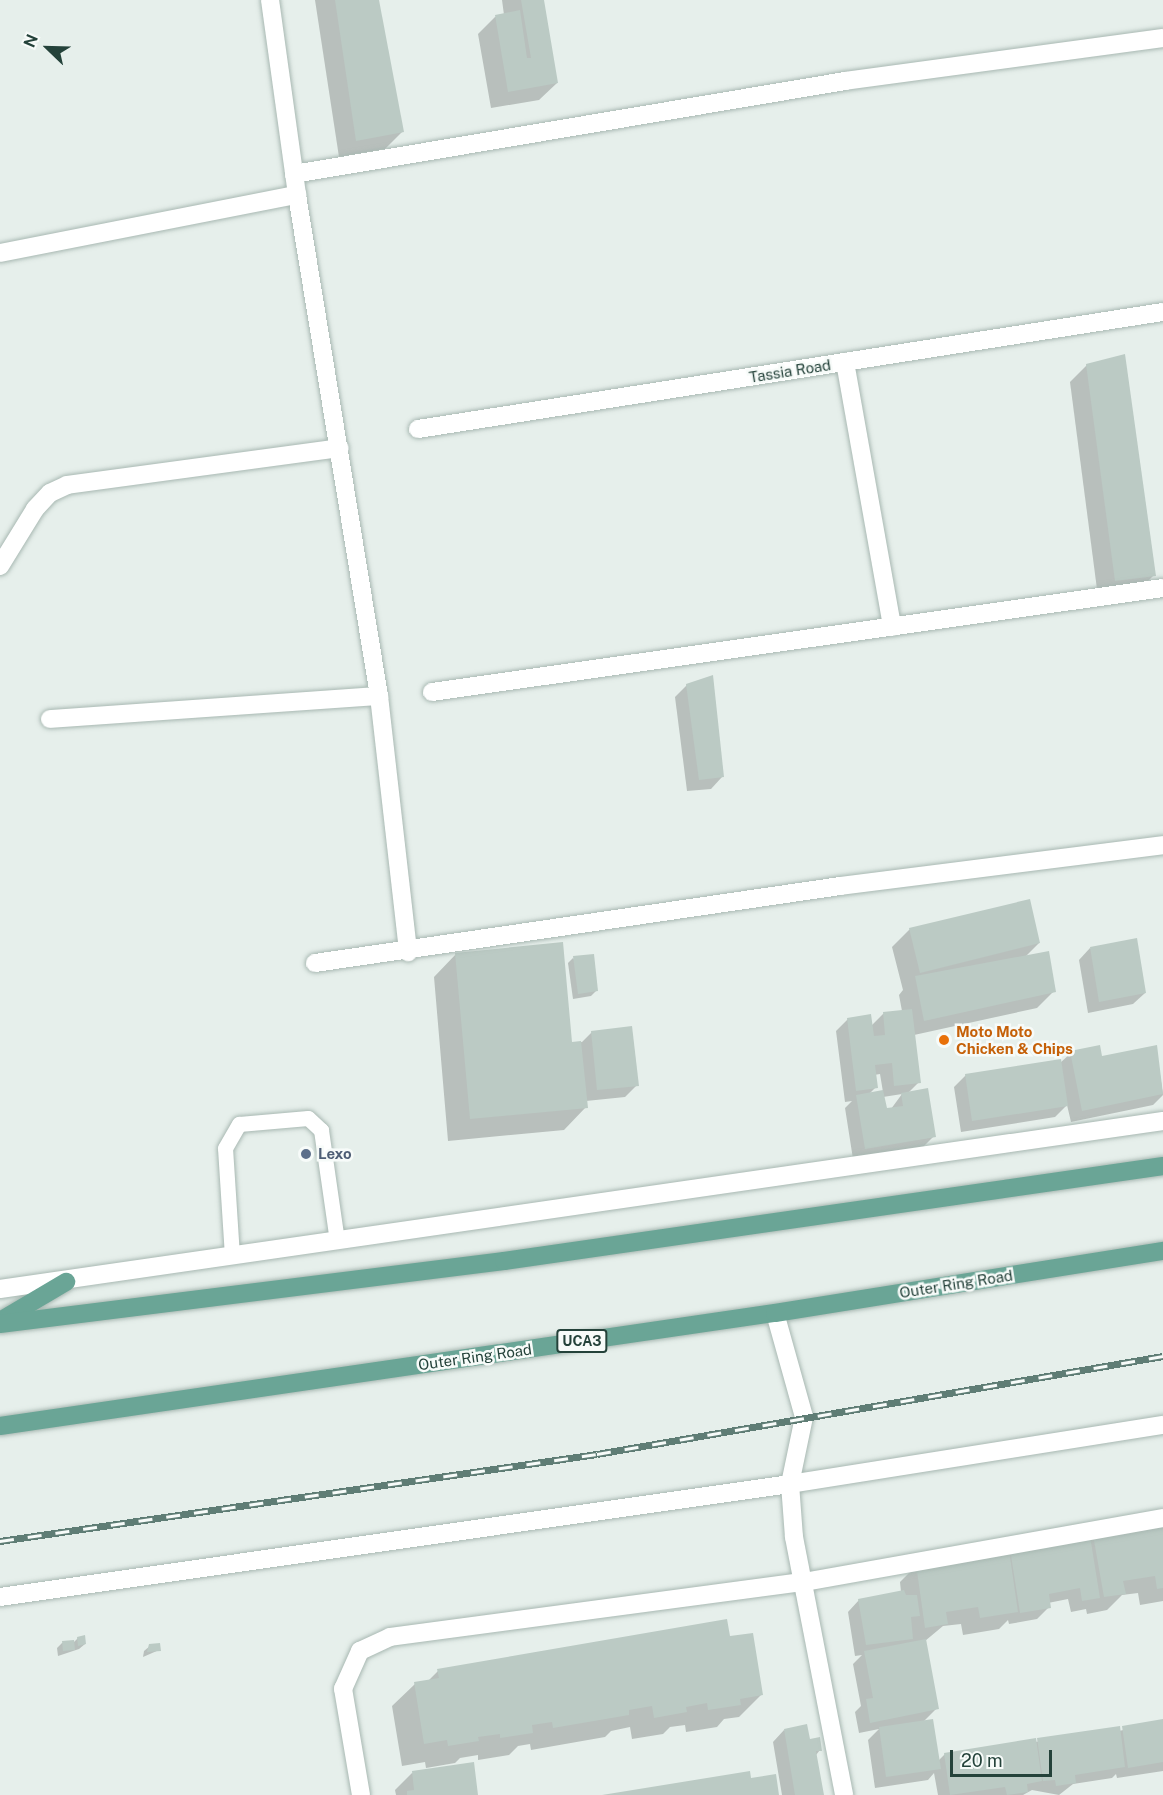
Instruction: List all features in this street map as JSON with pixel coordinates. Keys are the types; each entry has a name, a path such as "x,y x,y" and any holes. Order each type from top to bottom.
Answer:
{"main road":[{"path":"0,1322 504,1261 1163,1166"},
{"name":"Outer Ring Road","path":"0,1426 775,1313 1163,1251"},
{"path":"0,1322 66,1282"}],"street":[{"path":"270,0 297,195 379,696 408,952"},
{"path":"294,174 845,81 1163,38"},
{"path":"0,253 297,195"},
{"name":"Tassia Road","path":"418,429 1163,312"},
{"path":"845,362 892,627"},
{"path":"0,566 35,509 50,493 67,485 339,448"},
{"path":"432,692 1163,588"},
{"path":"51,719 379,696"},
{"path":"315,963 408,952 840,886 1163,845"},
{"path":"0,1289 66,1282 1163,1121"},
{"path":"775,1313 804,1417 790,1484 794,1537 844,1795"},
{"path":"0,1598 790,1484 1163,1425"},
{"path":"361,1795 343,1689 360,1652 390,1637 804,1582 1163,1518"}],"lane":[{"path":"232,1256 225,1148 239,1124 308,1118 321,1130 337,1241"}],"building":[{"path":"335,0 379,0 404,132 356,141"},
{"path":"521,0 544,0 558,83 508,92 495,15 520,10 527,58 531,58"},
{"path":"1125,354 1156,576 1115,581 1086,364"},
{"path":"713,675 724,777 699,780 686,684"},
{"path":"1030,899 1040,943 920,973 909,928"},
{"path":"1137,938 1146,993 1099,1002 1090,947"},
{"path":"563,942 572,1042 581,1041 588,1108 470,1119 455,953"},
{"path":"1049,951 1056,992 924,1021 915,976"},
{"path":"594,954 598,991 578,994 573,956"},
{"path":"912,1009 921,1083 894,1086 892,1063 875,1065 878,1088 856,1091 847,1018 871,1014 874,1036 885,1035 883,1012"},
{"path":"632,1026 639,1086 597,1090 591,1031"},
{"path":"1100,1045 1102,1056 1157,1045 1163,1094 1082,1111 1070,1051"},
{"path":"1061,1059 1068,1106 972,1121 965,1074"},
{"path":"928,1088 936,1137 865,1149 856,1095 883,1090 887,1108 903,1106 901,1093"},
{"path":"1163,1523 1163,1588 1157,1589 1155,1576 1123,1581 1126,1594 1104,1597 1093,1535"},
{"path":"1090,1536 1100,1598 1082,1601 1080,1588 1049,1594 1051,1608 1020,1613 1010,1549"},
{"path":"1009,1550 1018,1612 980,1618 978,1607 946,1612 948,1624 925,1628 916,1564"},
{"path":"904,1590 906,1595 917,1595 920,1616 911,1617 913,1639 866,1645 858,1599"},
{"path":"727,1619 730,1636 753,1633 763,1695 740,1699 741,1705 708,1710 707,1703 686,1707 687,1712 654,1718 652,1706 629,1710 629,1715 553,1728 552,1722 532,1725 533,1733 500,1738 500,1734 478,1737 479,1741 448,1746 447,1740 424,1744 414,1682 439,1678 437,1669"},
{"path":"85,1635 86,1644 78,1646 77,1637"},
{"path":"926,1639 939,1709 870,1723 866,1699 873,1698 864,1651"},
{"path":"74,1640 75,1650 63,1651 62,1641"},
{"path":"160,1643 161,1651 147,1652 149,1644"},
{"path":"933,1719 941,1769 886,1777 879,1727"},
{"path":"1163,1719 1163,1762 1128,1768 1122,1726"},
{"path":"807,1724 810,1739 820,1737 822,1751 816,1751 824,1795 795,1795 784,1729"},
{"path":"1120,1726 1125,1767 1075,1775 1076,1783 1056,1786 1055,1780 1043,1781 1037,1738"},
{"path":"1036,1738 1042,1781 1027,1784 1028,1792 1007,1795 1005,1787 950,1795 944,1753"},
{"path":"474,1762 478,1795 407,1795 407,1791 414,1790 412,1771"},
{"path":"750,1771 751,1778 776,1774 779,1795 602,1795"}],"railway":[{"path":"0,1541 597,1454 1163,1356"}],"place":[{"name":"Moto Moto Chicken & Chips","path":"944,1040"},
{"name":"Lexo","path":"306,1154"}]}
